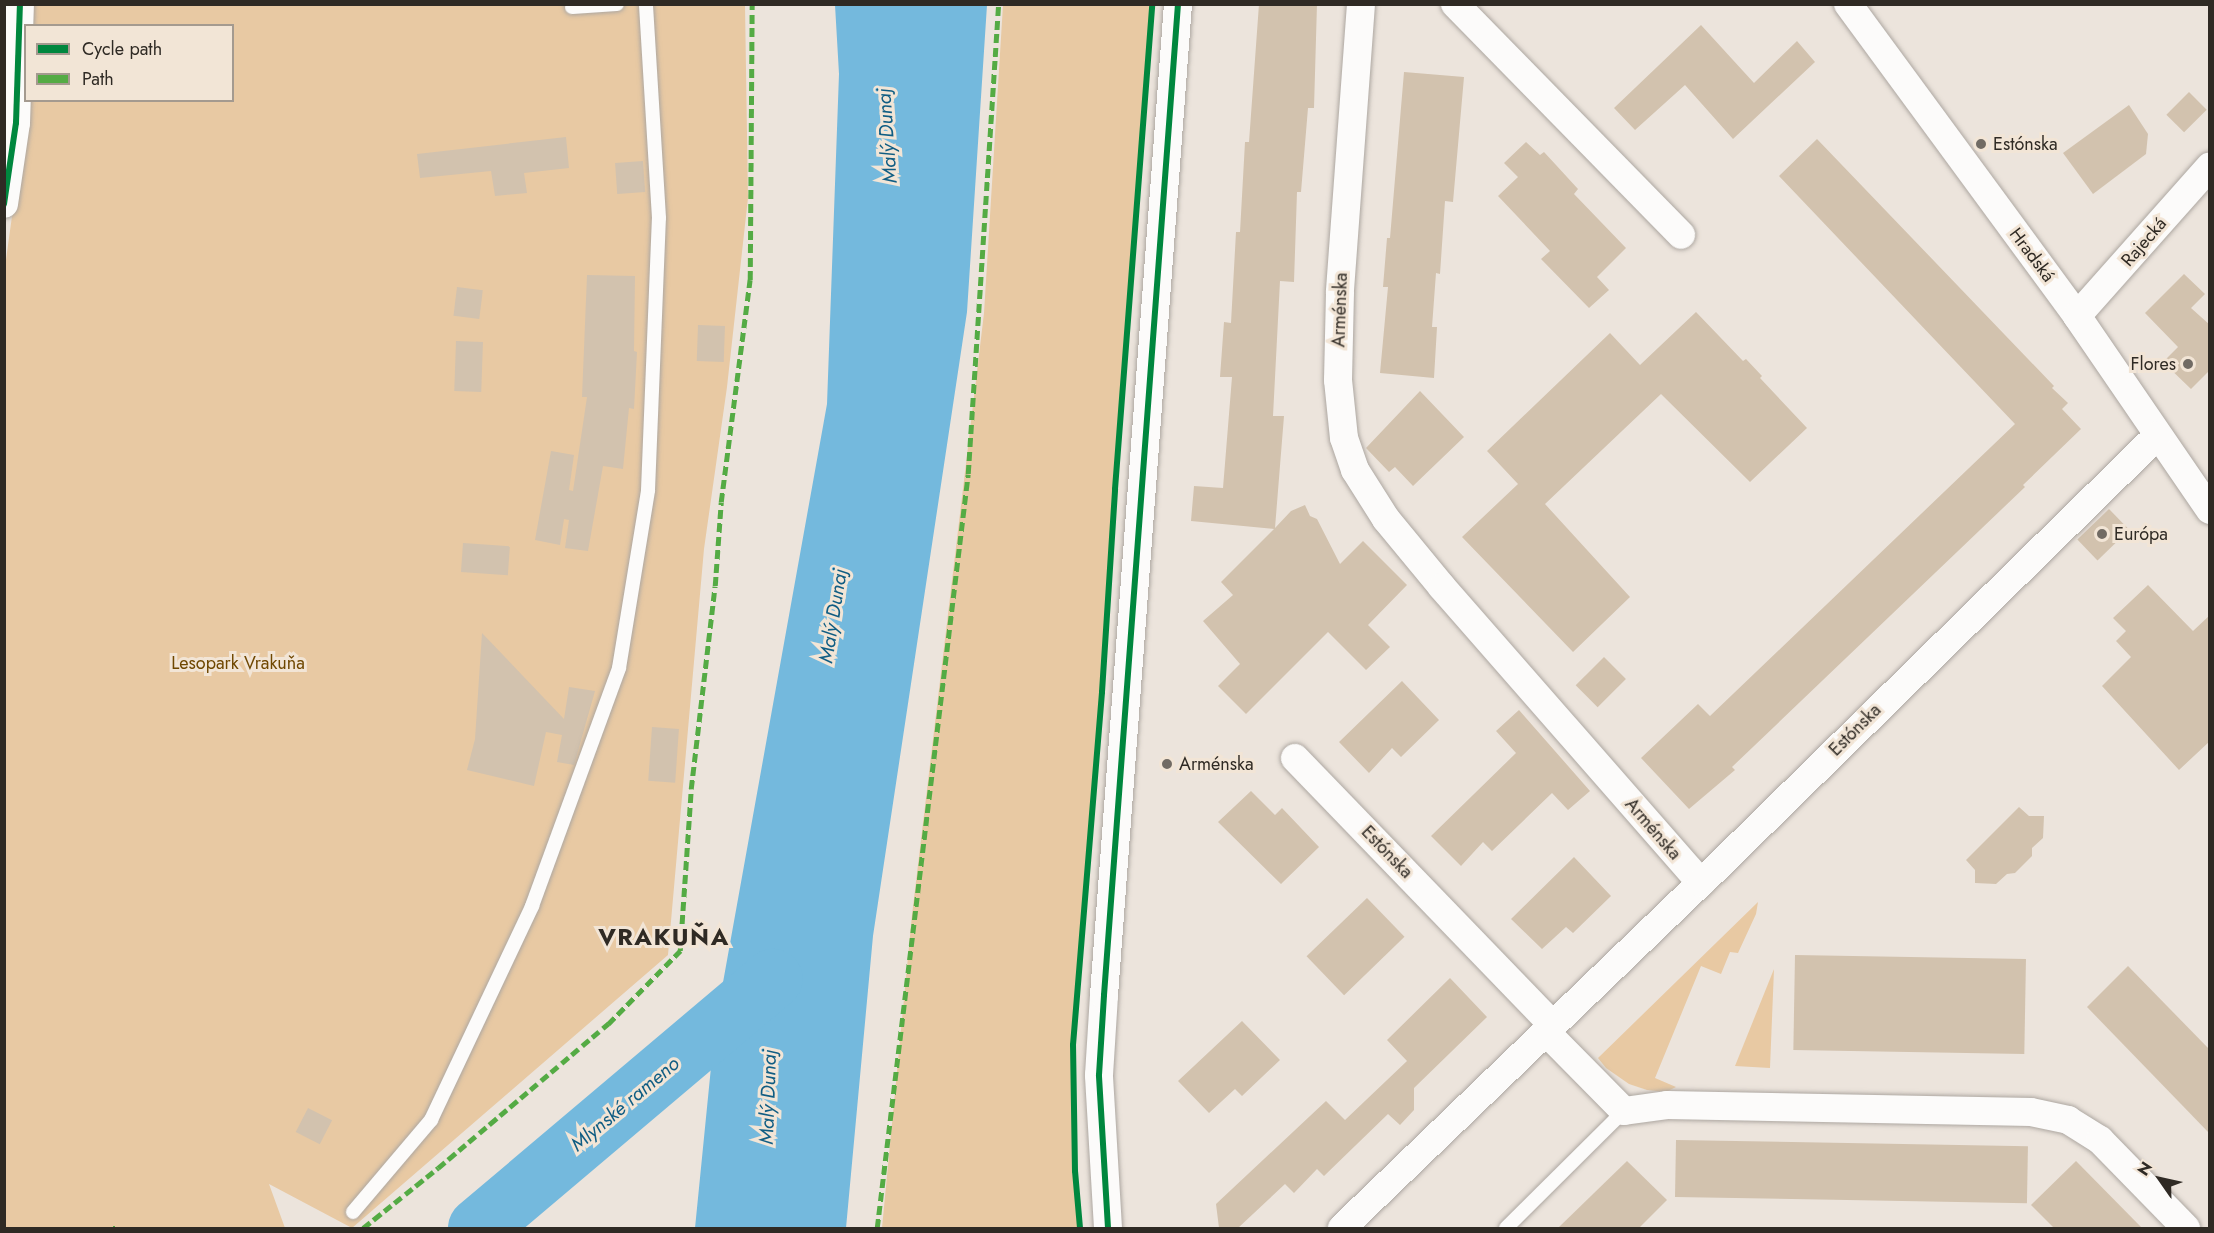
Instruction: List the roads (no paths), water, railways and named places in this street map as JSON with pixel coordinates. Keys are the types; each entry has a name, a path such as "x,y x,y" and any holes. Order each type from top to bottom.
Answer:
{"street":[{"path":"4,204 16,123 20,4"},
{"path":"1108,1228 1099,1075 1178,4"},
{"name":"Arménska","path":"1361,4 1340,292 1338,380 1344,438 1355,470 1386,519 1442,587 1701,883"},
{"path":"1455,4 1681,235"},
{"name":"Hradská","path":"1848,4 2077,316 2157,436 2210,510"},
{"name":"Rajecká","path":"2077,316 2210,166"},
{"name":"Estónska","path":"1342,1228 1701,883 2157,436"},
{"name":"Estónska","path":"1295,758 1550,1028 1624,1111"},
{"path":"1624,1111 1667,1105 2031,1112 2051,1115 2068,1120 2100,1140 2186,1228"}],"lane":[{"path":"572,7 617,4"},
{"path":"353,1212 431,1120 532,906 619,668 648,490 659,218 646,4"},
{"path":"1506,1228 1624,1111"}],"water":[{"name":"Malý Dunaj","path":"835,5 987,5 967,312 873,936 846,1228 695,1228 715,1027 827,404 839,74"}],"waterway":[{"name":"Mlynské rameno","path":"478,1228 773,979"}],"place":[{"name":"Estónska","path":"1981,144"},
{"name":"Flores","path":"2188,364"},
{"name":"Európa","path":"2102,534"},
{"name":"Arménska","path":"1167,764"}],"district":[{"name":"VRAKUŇA","path":"664,937"}],"park label":[{"name":"Lesopark Vrakuňa","path":"238,663"}]}
